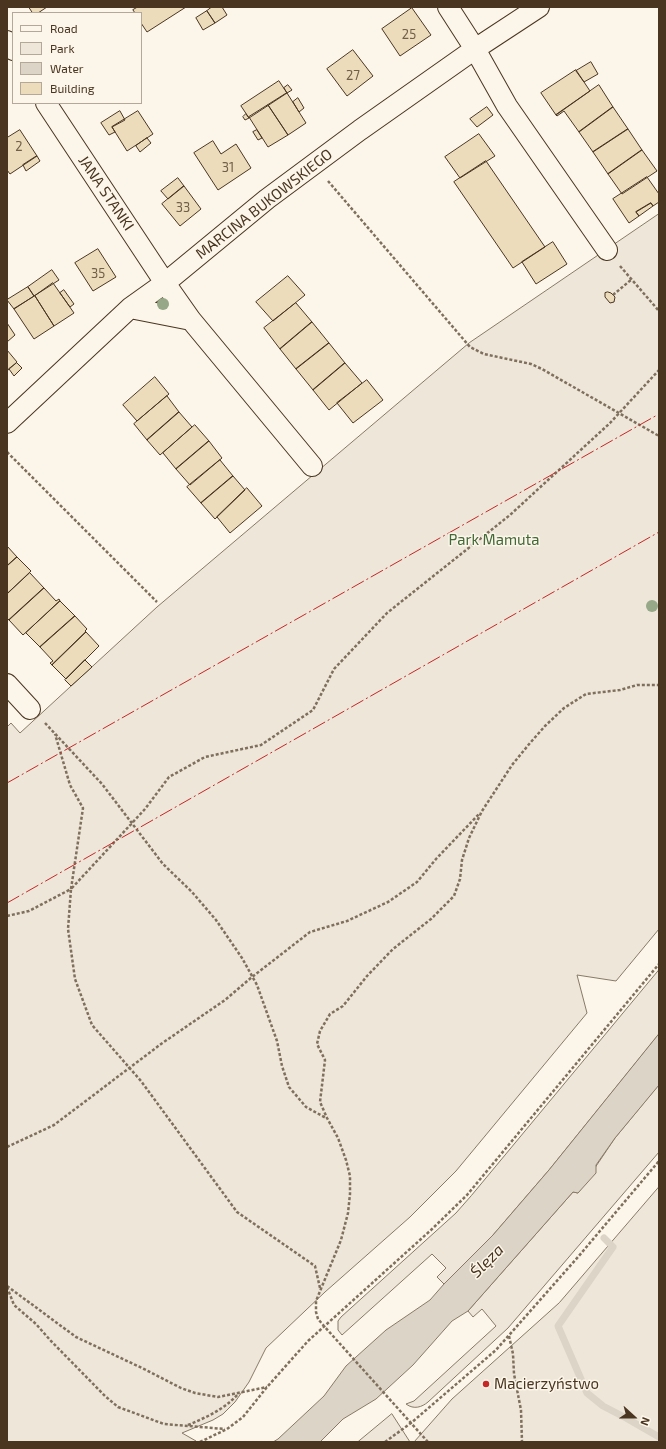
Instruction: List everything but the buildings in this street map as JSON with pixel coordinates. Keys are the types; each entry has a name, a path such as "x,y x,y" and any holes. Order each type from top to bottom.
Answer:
{"street":[{"path":"448,7 475,49 507,106 607,250"},
{"name":"MARCINA BUKOWSKIEGO","path":"7,422 130,308 165,283 284,186 360,130 475,49 539,7"},
{"name":"JANA STANKI","path":"47,104 191,320 312,466"},
{"path":"130,308 191,320"},
{"path":"7,684 30,709"}],"path":[{"path":"324,176 470,347 484,354 508,358 531,364 542,369 659,436"},
{"path":"607,250 659,312"},
{"path":"613,295 632,279"},
{"path":"7,916 29,912 71,890 132,823 169,777 205,757 261,744 313,710 334,669 387,612 510,515 619,414 659,370"},
{"path":"7,452 157,602"},
{"path":"428,1442 324,1326 318,1319 316,1312 316,1301 320,1288 341,1240 348,1212 350,1194 350,1176 346,1160 338,1138 320,1102 325,1060 317,1044 320,1031 330,1014 344,1006 367,976 393,949 431,919 454,896 460,879 462,860 469,838 482,811 525,748 564,708 586,694 620,690 637,685 659,685"},
{"path":"30,709 54,731 102,784 162,864 192,892 216,920 242,958 257,985 277,1041 282,1066 289,1087 306,1107 327,1118"},
{"path":"54,731 70,785 83,808 71,890 68,929 75,979 92,1025 141,1081 237,1212 315,1266 320,1288"},
{"path":"7,1147 54,1125 161,1044 225,1000 310,932 347,921 388,902 417,882 436,859 482,811"},
{"path":"200,1442 227,1429 243,1417 267,1387 308,1341 431,1230 467,1195 659,964"},
{"path":"385,1442 411,1423 496,1350 659,1161"},
{"path":"7,1287 76,1337 194,1393 218,1397 267,1387"},
{"path":"7,1287 14,1305 36,1324 105,1396 118,1407 164,1424 227,1429"},
{"path":"508,1336 513,1354 514,1374 521,1410 522,1442"},
{"path":"187,1426 220,1410 233,1400 239,1393"}],"green space":[{"name":"Park Mamuta","path":"659,214 659,929 616,981 577,975 587,1013 456,1171 410,1217 325,1292 266,1348 249,1382 235,1402 223,1414 213,1420 182,1433 196,1441 7,1442 7,727 11,723 20,733 157,607 469,343"},
{"path":"659,970 659,1034 549,1170 493,1235 444,1284 437,1277 446,1268 432,1254 342,1335 338,1330 338,1321 341,1317 456,1213"},
{"path":"659,1085 659,1152 508,1328 426,1404 412,1407 406,1404 414,1401 496,1326 482,1309 473,1317 468,1311 573,1192 578,1193 615,1138"},
{"path":"659,1187 659,1442 414,1442 452,1399 559,1303"},
{"path":"392,1414 410,1442 358,1442"}],"water":[{"name":"Ślęza","path":"659,1034 659,1085 615,1138 596,1165 596,1173 578,1193 573,1192 468,1311 452,1321 413,1365 376,1399 343,1419 320,1442 273,1442 324,1396 346,1366 386,1330 430,1300 493,1235 549,1170"}],"waterway":[{"path":"604,1238 613,1247 558,1326 587,1393 603,1406 659,1437"}],"power":[{"path":"7,783 659,414"},
{"path":"7,903 659,532"}],"place":[{"name":"Macierzyństwo","path":"486,1384"}]}
